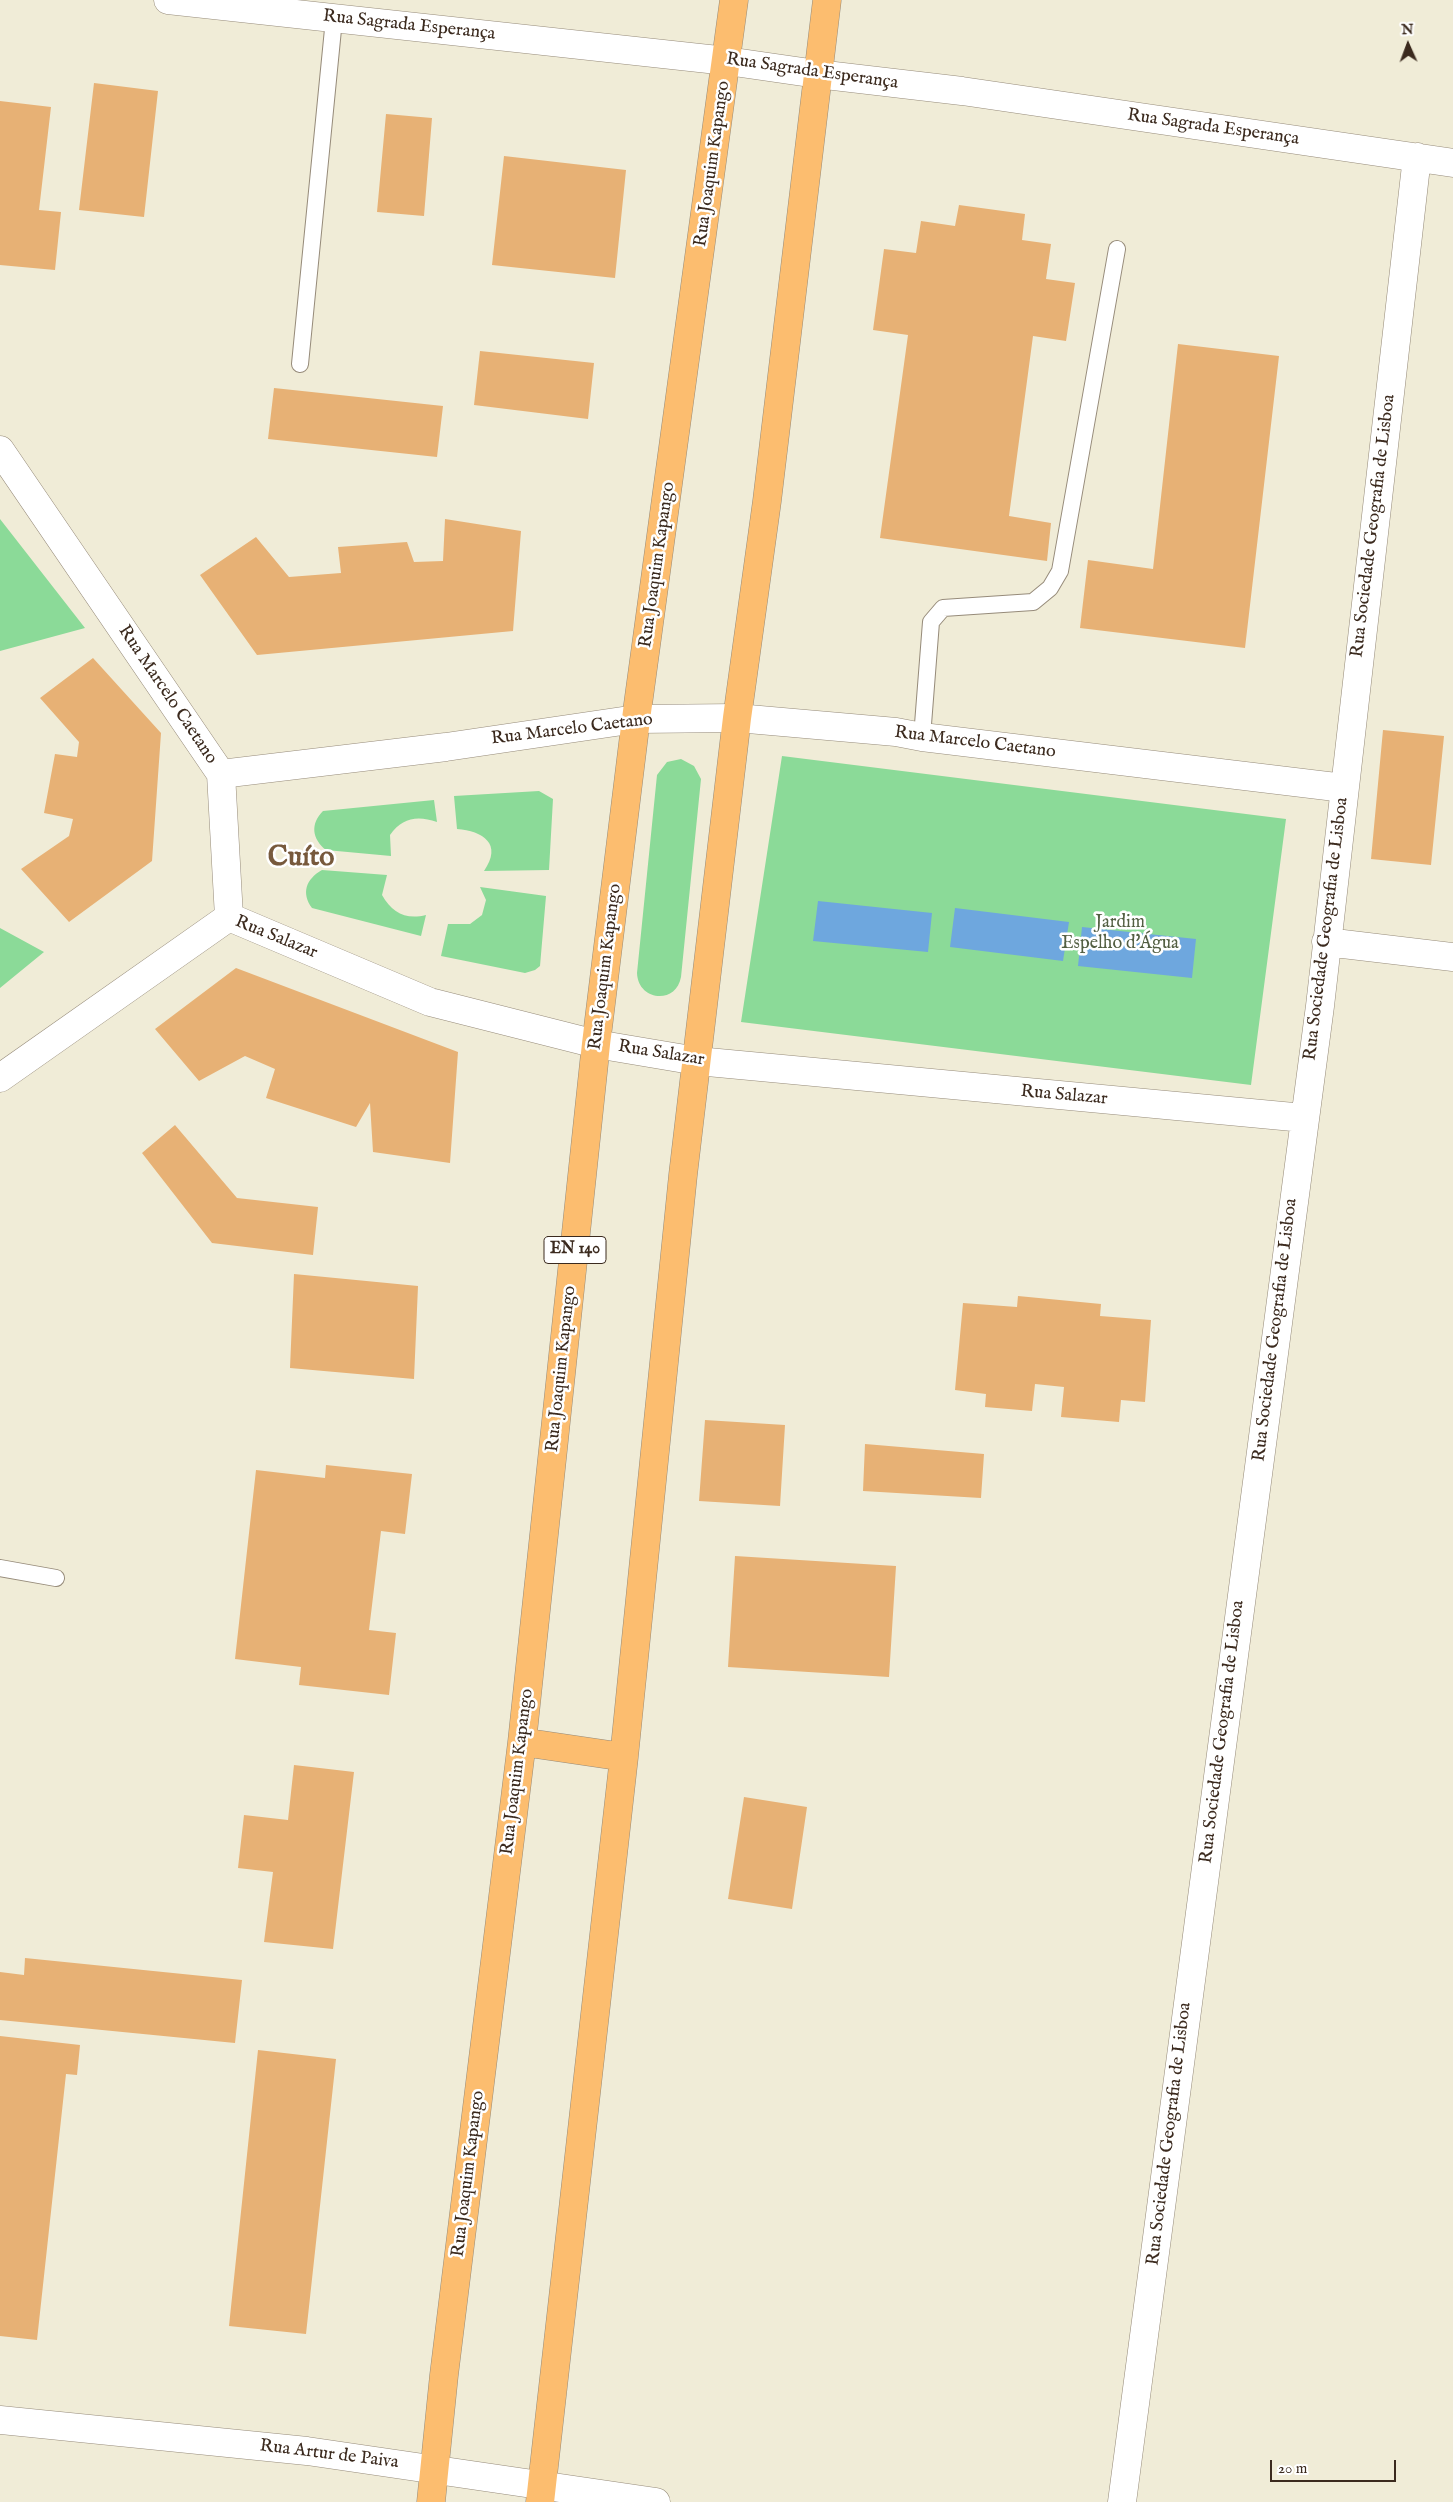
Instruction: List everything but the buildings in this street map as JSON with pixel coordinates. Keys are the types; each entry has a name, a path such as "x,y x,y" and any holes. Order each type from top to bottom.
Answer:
{"main road":[{"name":"Rua Joaquim Kapango","path":"431,2502 522,1742 596,1044 636,719 734,0"},
{"path":"542,2494 624,1757 683,1175 737,718 767,501 828,0"},
{"path":"522,1742 624,1757"}],"street":[{"name":"Rua Sagrada Esperança","path":"168,0 727,61 962,91 1453,163"},
{"name":"Rua Sociedade Geografia de Lisboa","path":"1122,2502 1304,1118 1417,157"},
{"name":"Rua Marcelo Caetano","path":"0,450 222,774 446,747 636,719 737,718 896,732 922,737 1344,788"},
{"path":"222,774 228,917"},
{"name":"Rua Salazar","path":"0,1078 228,917 430,1002 596,1044 697,1061 1304,1118"},
{"path":"1326,942 1453,957"},
{"name":"Rua Artur de Paiva","path":"0,2420 308,2451 434,2468 542,2494 656,2502"}],"lane":[{"path":"300,364 334,19"},
{"path":"922,737 931,622 943,608 1033,602 1050,588 1060,571 1117,250"},
{"path":"0,1568 56,1578"}],"green space":[{"path":"0,519 85,628 0,651"},
{"name":"Jardim Espelho d'Água","path":"782,756 1286,819 1251,1085 741,1022"},
{"path":"681,759 694,766 701,779 681,977 678,986 672,992 658,996 650,994 644,989 639,982 637,973 657,775 667,762"},
{"path":"539,791 553,799 549,870 484,871 489,862 491,846 482,836 457,829 454,796"},
{"path":"434,800 437,822 411,819 400,825 390,835 391,856 326,850 315,836 316,821 323,811"},
{"path":"322,870 387,875 382,895 390,906 395,911 406,916 426,915 421,936 312,908 307,897 307,887 312,878"},
{"path":"480,887 546,896 540,966 535,970 525,973 441,956 448,924 470,924 482,915 486,900"},
{"path":"0,928 44,952 0,988"}],"water":[{"path":"818,901 932,913 928,952 813,941"},
{"path":"955,908 1069,922 1063,961 950,947"},
{"path":"1082,927 1196,939 1192,978 1078,966"}],"district":[{"name":"Cuíto","path":"301,859"}]}
